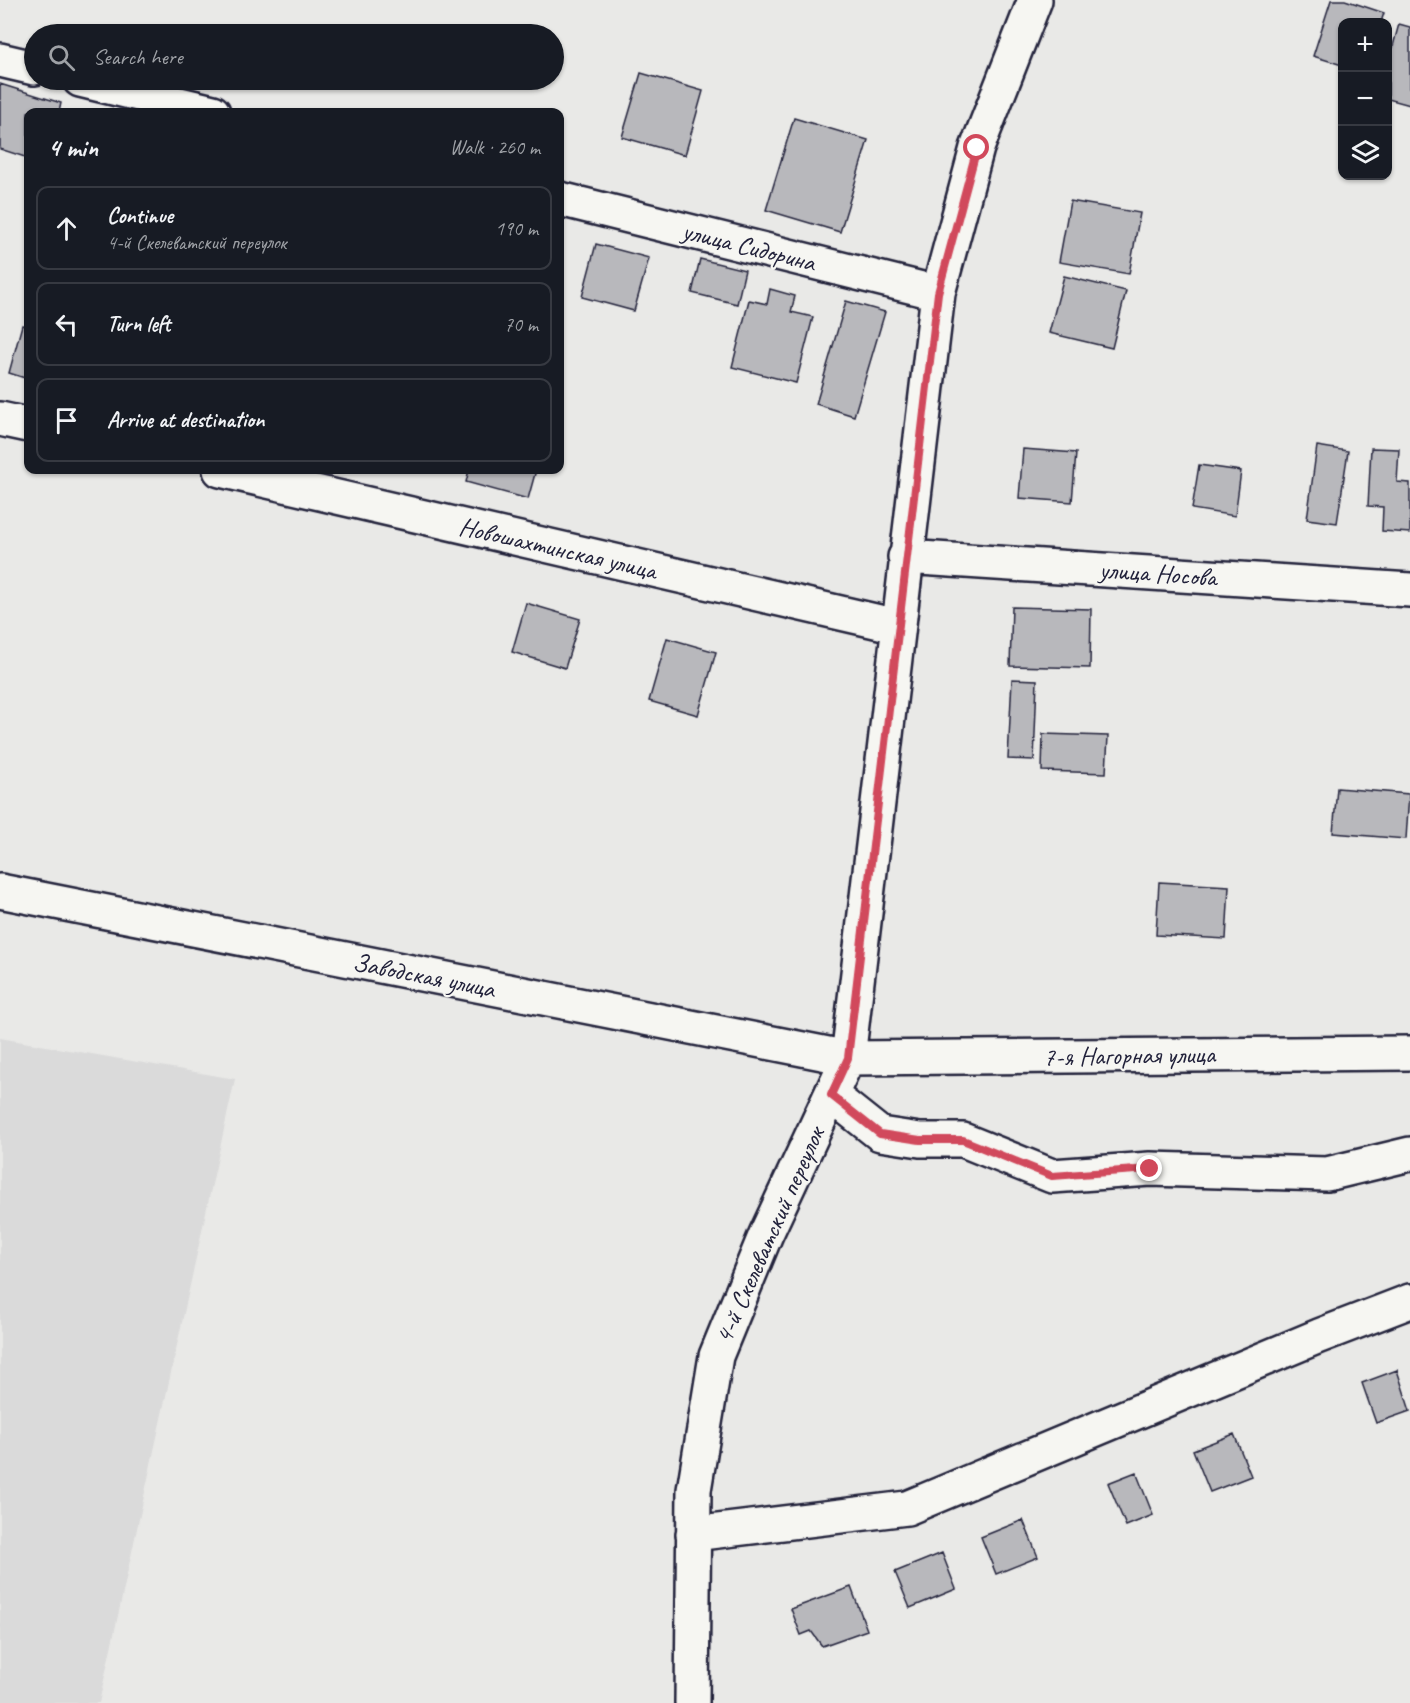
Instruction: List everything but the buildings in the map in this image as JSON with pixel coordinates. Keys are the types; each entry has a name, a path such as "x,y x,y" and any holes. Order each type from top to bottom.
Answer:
{"street":[{"name":"4-й Скелеватский переулок","path":"692,1703 694,1490 716,1356 766,1234 848,1058 905,557 938,293 977,148 1035,0"},
{"path":"0,60 24,66"},
{"path":"122,90 196,108"},
{"name":"улица Сидорина","path":"564,200 938,293"},
{"path":"0,419 24,424"},
{"name":"Новошахтинская улица","path":"237,474 897,626"},
{"name":"улица Носова","path":"905,557 1410,590"},
{"name":"Заводская улица","path":"0,891 848,1058"},
{"name":"7-я Нагорная улица","path":"848,1058 1410,1053"},
{"path":"831,1095 880,1134 920,1140 963,1140 1052,1176 1150,1169 1327,1174 1410,1154"},
{"path":"693,1534 907,1508 1319,1336 1410,1301"}],"shaded area":[{"path":"0,1038 235,1079 99,1703 0,1703"}],"route":[{"path":"977,148 938,293 897,626 848,1058 831,1095 880,1134 920,1140 963,1140 1052,1176 1150,1169"}]}
